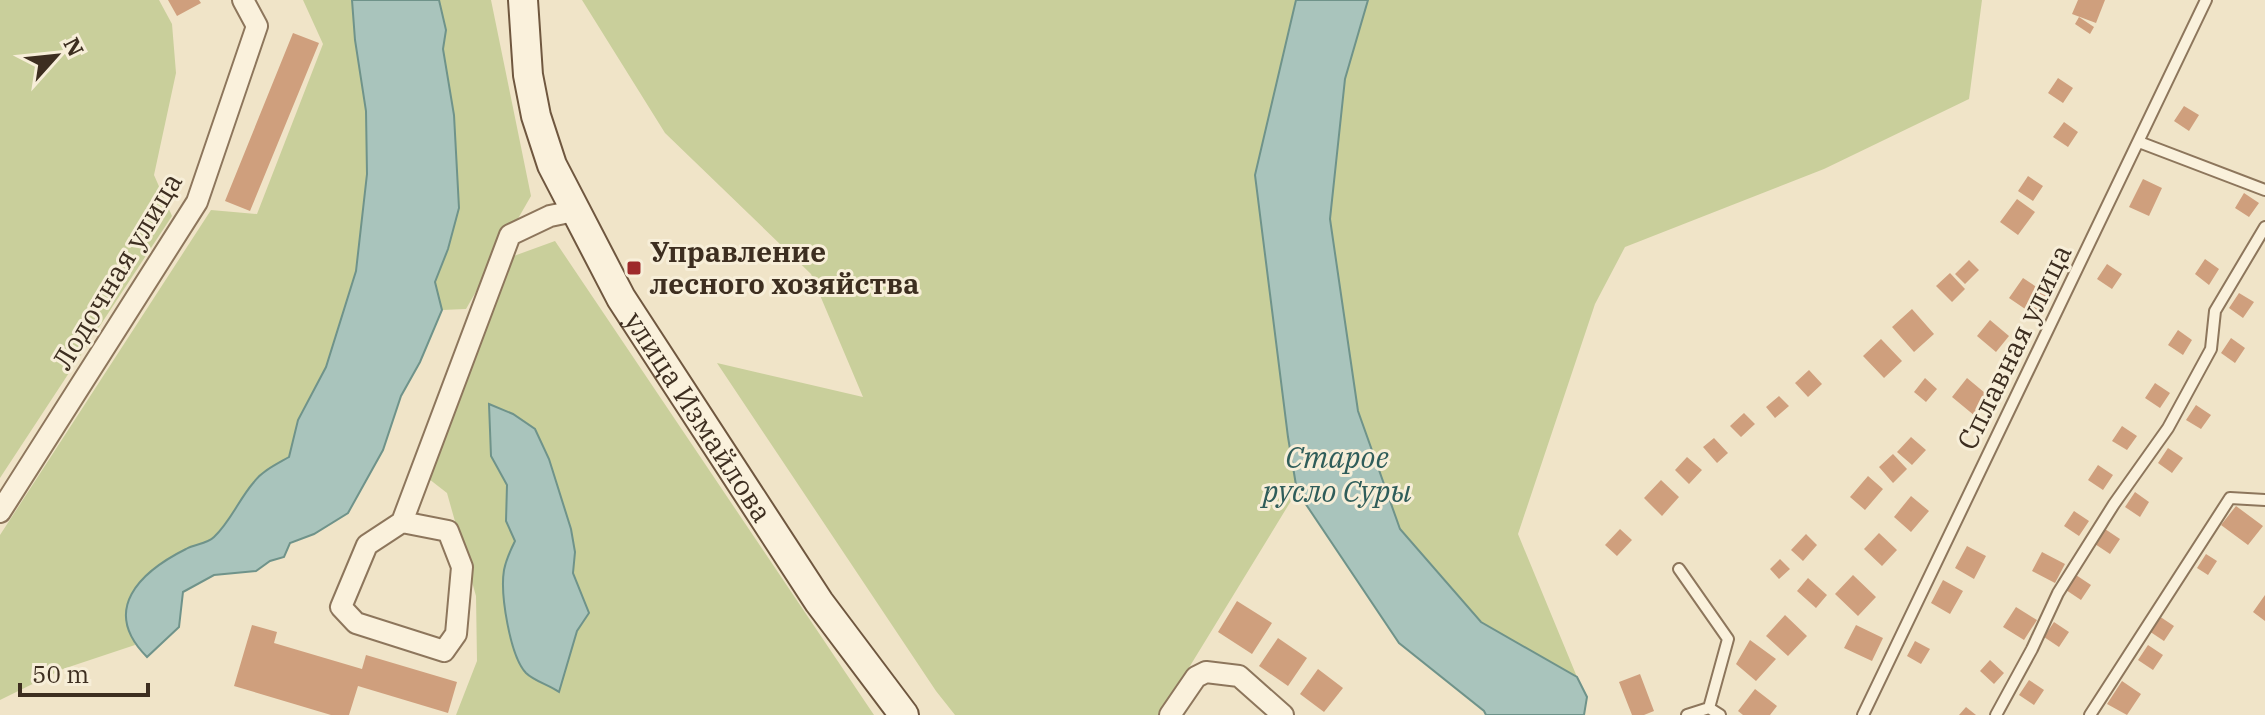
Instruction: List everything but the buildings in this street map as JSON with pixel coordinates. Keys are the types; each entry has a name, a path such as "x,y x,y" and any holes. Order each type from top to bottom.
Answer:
{"main road":[{"name":"улица Измайлова","path":"523,0 528,75 536,116 552,165 574,211 648,341 819,602 904,715"}],"street":[{"name":"Лодочная улица","path":"0,512 197,202 257,26 243,0"},
{"path":"402,522 448,531 462,567 456,634 444,651 356,623 341,607 367,545 402,522 510,235 550,216 574,211"},
{"path":"1170,715 1196,677 1206,672 1239,676 1283,715"}],"lane":[{"name":"Сплавная улица","path":"1863,715 2206,0"},
{"path":"2139,142 2265,190"},
{"path":"1996,715 2058,593 2114,504 2168,428 2211,349 2215,311 2265,227"},
{"path":"2090,715 2230,498 2265,500"},
{"path":"1679,569 1728,639 1709,708"},
{"path":"1687,715 1709,708"},
{"path":"1709,708 1720,715"}],"green space":[{"path":"0,0 159,0 172,24 176,73 154,175 172,216 0,478"},
{"path":"303,0 352,0 366,111 367,174 356,271 326,367 289,457 255,480 211,540 161,563 126,608 135,645 63,669 0,700 0,535 211,210 257,214 323,44"},
{"path":"439,0 491,0 531,196 466,309 442,310 435,282 459,208 454,115 443,49 446,30"},
{"path":"582,0 1296,0 1255,175 1297,491 1160,715 955,715 717,363 863,397 811,274 665,133"},
{"path":"1368,0 1982,0 1969,99 1824,169 1625,247 1595,304 1518,534 1577,677 1481,622 1400,529 1358,411 1330,219 1345,79"},
{"path":"555,241 874,715 456,715 477,661 476,596 447,493 429,479 511,257","holes":["489,404 543,447 571,529 575,552 573,573 589,613 577,631 558,691 527,672 512,643 504,590 505,572 515,541 506,521 507,485 490,437"]}],"water":[{"path":"352,0 439,0 446,30 443,49 454,115 459,208 435,282 442,310 420,362 401,396 383,450 348,513 314,534 290,543 284,557 270,561 256,571 214,575 183,592 179,627 147,657 133,640 127,624 127,608 132,594 141,581 169,558 214,537 257,478 289,457 298,420 326,367 356,271 367,174 366,111"},
{"name":"Старое русло Суры","path":"1296,0 1368,0 1345,79 1330,219 1358,411 1400,529 1481,622 1577,677 1587,697 1584,715 1486,715 1399,643 1297,491 1255,175"},
{"path":"489,404 513,414 535,429 549,459 571,529 575,552 573,573 589,613 577,631 559,692 526,673 511,639 503,581 515,541 506,521 507,485 491,456"}],"place":[{"name":"Управление лесного хозяйства","path":"634,268"}]}
